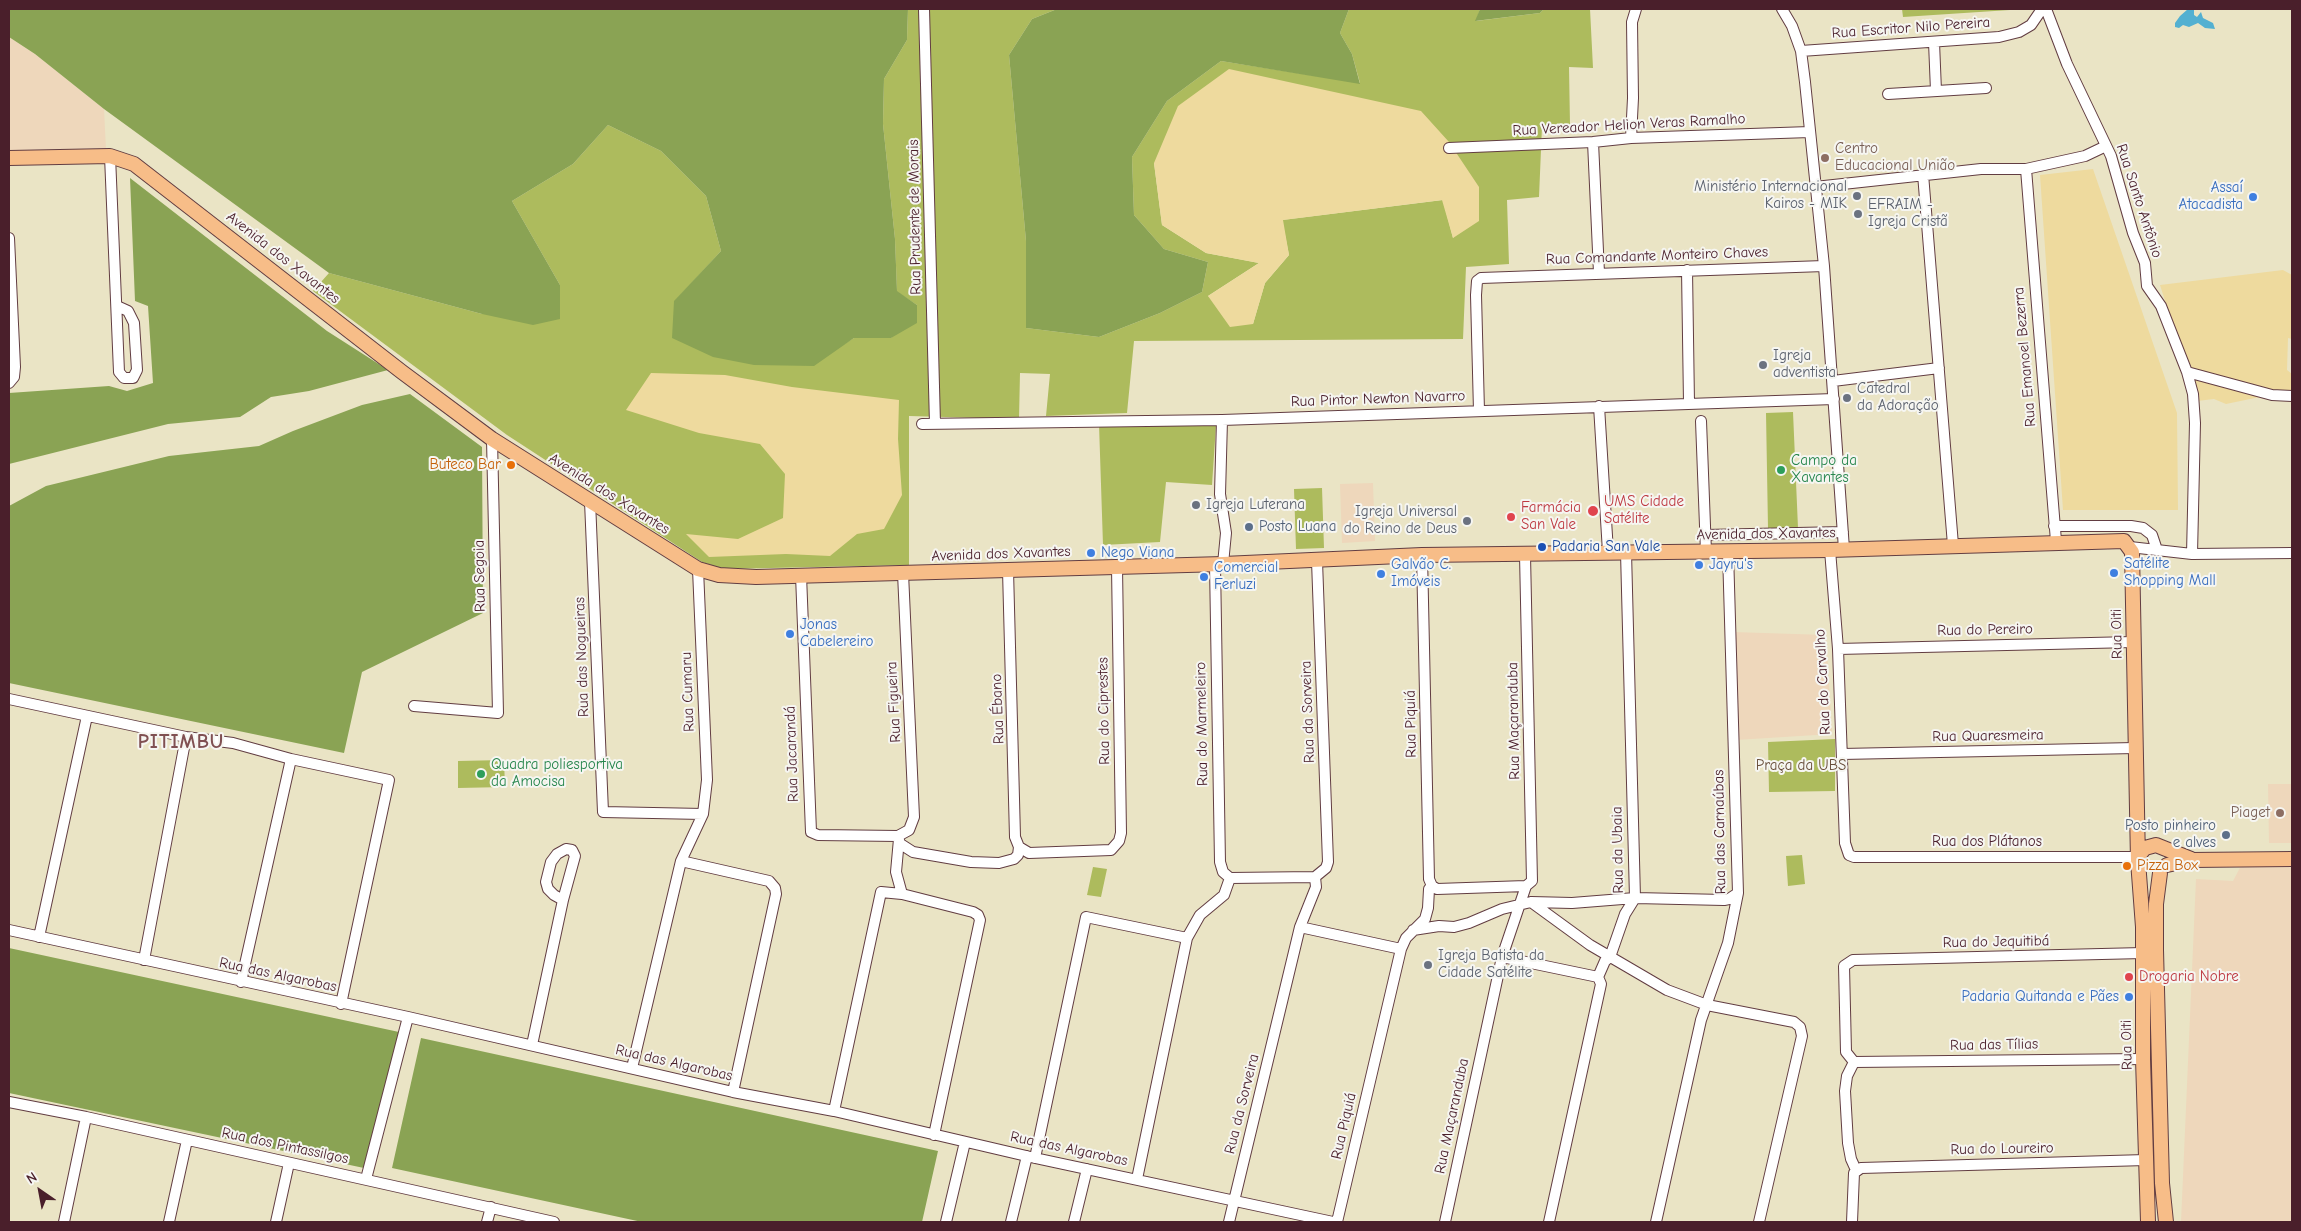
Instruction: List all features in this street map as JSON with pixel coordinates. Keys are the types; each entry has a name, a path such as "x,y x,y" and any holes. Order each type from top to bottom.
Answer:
{"main road":[{"name":"Avenida dos Xavantes","path":"9,158 110,156 134,164 159,181 402,372 492,439 698,569 730,577 1219,564 1422,556 1771,551 2119,539 2128,545"},
{"name":"Rua Oiti","path":"2128,545 2132,552 2148,1222"},
{"name":"Rua Oiti","path":"2138,816 2158,847"},
{"path":"2191,860 2158,847 2145,848 2139,860 2145,873 2153,875 2164,869 2191,860 2292,859"},
{"path":"2158,847 2168,859 2164,869"},
{"name":"Rua Oiti","path":"2164,869 2156,904 2156,959 2162,1183 2166,1222"}],"street":[{"name":"Rua Prudente de Morais","path":"924,9 935,424"},
{"path":"1631,138 1633,98 1632,22 1636,9"},
{"name":"Rua do Carvalho","path":"1782,9 1792,26 1801,51 1824,266 1833,381 1843,532 1837,549 1844,843"},
{"name":"Rua Escritor Nilo Pereira","path":"1801,51 1999,37 2018,32 2031,25 2042,9"},
{"name":"Rua Santo Antônio","path":"2046,9 2067,64 2116,170 2133,233 2144,257 2147,286 2161,306 2187,372 2193,394 2195,422 2192,554"},
{"path":"1934,42 1936,91"},
{"path":"1888,94 1986,88"},
{"name":"Rua Vereador Helion Veras Ramalho","path":"1449,148 1593,142 1631,138 1810,132"},
{"path":"1593,142 1599,273"},
{"path":"1816,187 1981,169 2026,170 2085,156 2106,146"},
{"path":"110,156 119,372 124,378 132,378 137,370 134,323 128,311 117,306"},
{"name":"Rua Emanoel Bezerra","path":"2026,170 2056,541"},
{"path":"1923,174 1953,545"},
{"path":"9,238 15,367 14,377 9,383"},
{"name":"Rua Comandante Monteiro Chaves","path":"1479,411 1476,287 1480,278 1491,276 1824,266"},
{"path":"1687,270 1689,403"},
{"path":"1833,381 1939,368"},
{"path":"2187,372 2272,394 2292,396"},
{"name":"Rua Pintor Newton Navarro","path":"922,424 1222,420 1834,399"},
{"path":"1599,406 1608,552"},
{"name":"Rua do Marmeleiro","path":"1222,420 1220,494 1226,533 1219,564 1220,862 1223,872 1230,878"},
{"path":"1701,421 1706,552"},
{"name":"Rua Segoia","path":"414,706 498,713 492,439"},
{"name":"Rua das Nogueiras","path":"590,501 603,812 703,814"},
{"path":"2054,526 2132,526 2142,528 2152,535 2157,550"},
{"name":"Avenida dos Xavantes","path":"1705,535 1843,532"},
{"path":"1744,534 1744,551"},
{"path":"1771,534 1771,551"},
{"path":"2128,545 2192,554 2292,553"},
{"name":"Rua da Ubaia","path":"1549,1222 1601,984 1598,977 1605,961 1610,957 1625,914 1635,898 1626,552"},
{"name":"Rua das Carnaúbas","path":"1656,1222 1701,1020 1728,943 1738,893 1728,552"},
{"name":"Rua Maçaranduba","path":"1445,1222 1502,957 1520,904 1528,885 1532,881 1525,555"},
{"name":"Rua Piquiá","path":"1337,1222 1401,949 1427,913 1428,894 1434,888 1429,879 1422,556"},
{"name":"Rua da Sorveira","path":"1230,1222 1300,928 1316,887 1315,877 1324,871 1328,862 1317,561"},
{"name":"Rua do Ciprestes","path":"1019,847 1029,853 1111,850 1116,846 1121,833 1117,567"},
{"name":"Rua Cumaru","path":"681,861 703,814 707,780 698,569"},
{"name":"Rua Ébano","path":"1008,570 1015,837 1019,847"},
{"name":"Rua Figueira","path":"903,573 914,817 909,830"},
{"name":"Rua Jacarandá","path":"801,575 811,832 818,836 899,840 909,830"},
{"name":"Rua do Pereiro","path":"1838,648 2134,642"},
{"path":"9,698 186,737 233,743 291,759 389,780 341,1004"},
{"path":"39,936 87,716"},
{"path":"144,960 186,737"},
{"name":"Rua Quaresmeira","path":"1842,754 2136,748"},
{"path":"242,982 291,759"},
{"path":"899,840 913,852 980,863 999,863 1014,859 1018,855 1019,847"},
{"path":"899,840 896,872 902,894"},
{"name":"Rua dos Plátanos","path":"1844,843 1849,855 1854,857 2139,860"},
{"path":"532,1045 563,900 575,856 572,850 566,849 557,854 551,862 546,882 548,889 563,900"},
{"path":"632,1068 681,861 769,882 775,888 776,894 733,1092"},
{"path":"1137,1179 1187,938 1200,915 1224,896 1230,878 1315,877"},
{"path":"1434,888 1528,885"},
{"path":"834,1111 881,892 902,894 972,912 978,915 980,925 934,1135"},
{"path":"1413,930 1439,926 1454,927 1531,902 1572,903 1635,898 1724,900 1738,893"},
{"path":"1531,902 1590,945 1659,986 1707,1004 1798,1024 1802,1031 1802,1036 1759,1222"},
{"path":"1011,1222 1031,1157 1086,917 1187,938"},
{"path":"1300,928 1401,949"},
{"name":"Rua das Algarobas","path":"9,930 341,1004 408,1017 733,1092 834,1111 1325,1222"},
{"name":"Rua do Jequitibá","path":"1851,1059 1846,1052 1844,966 1849,961 2143,953"},
{"path":"1502,957 1598,977"},
{"path":"366,1179 408,1017"},
{"path":"1851,1059 1845,1091 1848,1143 1851,1159 1857,1170 1852,1222"},
{"name":"Rua das Tílias","path":"1851,1059 2143,1059"},
{"name":"Rua dos Pintassilgos","path":"9,1102 86,1117 554,1222"},
{"path":"64,1222 86,1117"},
{"path":"169,1222 187,1140"},
{"path":"946,1222 965,1142"},
{"name":"Rua do Loureiro","path":"1857,1170 2146,1160"},
{"path":"276,1222 288,1163"},
{"path":"1074,1222 1087,1169"},
{"path":"487,1222 491,1207"}],"shaded area":[{"path":"9,37 35,54 104,109 106,150 9,150"},
{"path":"1373,483 1375,541 1342,543 1340,484"},
{"path":"1733,632 1826,635 1832,734 1736,740"},
{"name":"Piaget","path":"2268,784 2292,784 2292,843 2269,843"},
{"path":"2243,862 2292,863 2292,1222 2181,1222 2196,879 2233,881"}],"green space":[{"path":"9,9 908,9 907,40 884,79 883,124 895,239 897,291 917,305 917,323 891,338 854,338 814,366 754,365 713,357 672,338 674,301 721,251 706,196 661,151 608,125 573,164 512,201 560,285 560,319 533,325 482,314 329,273 104,109 35,54 9,37"},
{"path":"908,9 1057,9 1032,19 1009,55 1026,241 1026,328 1099,337 1160,313 1202,292 1208,262 1164,249 1134,215 1132,157 1167,101 1221,61 1360,83 1352,54 1340,33 1349,9 1480,9 1476,21 1540,13 1544,9 1590,9 1593,68 1569,67 1570,125 1542,126 1539,197 1507,200 1509,264 1466,267 1463,339 1134,341 1127,413 1046,416 1050,374 1020,373 1019,419 909,416 909,565 724,569 702,562 507,435 313,291 329,273 482,314 560,285 512,201 573,164 608,125 661,151 706,196 721,251 675,301 836,349 854,338 891,338 917,305 897,292 895,239 883,124 884,79 907,40","holes":["1154,163 1479,187 1453,238 1443,200 1282,220 1289,255 1265,283 1253,324 1208,296 1259,263 1206,253 1162,225"]},
{"path":"1057,9 1349,9 1340,33 1352,54 1360,84 1221,61 1167,101 1132,157 1134,215 1164,249 1208,262 1202,292 1160,313 1099,337 1026,328 1026,241 1009,55 1032,19"},
{"path":"1480,9 1544,9 1540,13 1475,21"},
{"path":"1902,9 2025,9 1903,17"},
{"path":"130,178 327,331 388,370 309,391 271,397 240,417 168,424 9,464 9,393 109,386 127,391 153,383 148,306 135,301"},
{"path":"410,394 482,447 483,613 362,672 344,753 9,683 9,506 46,486 169,456 259,446 362,405"},
{"name":"Campo da Xavantes","path":"1793,412 1798,528 1768,528 1766,413"},
{"path":"1099,424 1216,425 1212,485 1166,482 1160,542 1103,545"},
{"path":"1322,488 1324,548 1296,549 1294,489"},
{"name":"Praça da UBS","path":"1835,739 1835,791 1769,792 1768,742"},
{"name":"Quadra poliesportiva da Amocisa","path":"504,760 505,787 458,788 458,761"},
{"path":"1802,855 1805,884 1788,886 1786,856"},
{"path":"1093,867 1107,869 1101,897 1087,895"},
{"path":"9,948 399,1032 364,1168 9,1093"},
{"path":"421,1038 938,1151 922,1222 642,1222 392,1168"}],"sand":[{"path":"1229,69 1421,111 1449,142 1479,187 1479,221 1453,238 1442,200 1283,220 1289,255 1265,283 1253,324 1230,327 1208,296 1259,263 1206,253 1162,225 1154,163 1178,106"},
{"path":"2093,169 2177,413 2178,510 2063,510 2040,175"},
{"path":"2283,270 2292,275 2292,339 2288,338 2287,370 2292,374 2292,397 2279,393 2226,404 2214,399 2197,401 2160,285"},
{"path":"651,373 725,375 792,387 899,400 898,439 902,495 884,529 857,534 830,556 786,554 709,557 686,534 738,539 783,518 785,474 760,444 699,433 626,410"}],"water":[{"path":"2188,9 2201,9 2194,10 2194,15 2197,17 2201,12 2203,18 2213,23 2215,29 2205,28 2198,23 2189,27 2183,25 2179,28 2175,27 2175,23 2180,16"}],"place":[{"name":"Centro Educacional União","path":"1825,158"},
{"name":"Ministério Internacional Kairos - MIK","path":"1857,196"},
{"name":"Assaí Atacadista","path":"2253,197"},
{"name":"EFRAIM - Igreja Cristã","path":"1858,214"},
{"name":"Igreja adventista","path":"1763,365"},
{"name":"Catedral da Adoração","path":"1847,398"},
{"name":"Buteco Bar","path":"511,465"},
{"name":"Campo da Xavantes","path":"1781,470"},
{"name":"Igreja Luterana","path":"1196,505"},
{"name":"UMS Cidade Satélite","path":"1593,511"},
{"name":"Farmácia San Vale","path":"1511,517"},
{"name":"Igreja Universal do Reino de Deus","path":"1467,521"},
{"name":"Posto Luana","path":"1249,527"},
{"name":"Padaria San Vale","path":"1542,547"},
{"name":"Nego Viana","path":"1091,553"},
{"name":"Jayru's","path":"1699,565"},
{"name":"Satélite Shopping Mall","path":"2114,573"},
{"name":"Galvão C. Imóveis","path":"1381,574"},
{"name":"Comercial Ferluzi","path":"1204,577"},
{"name":"Jonas Cabelereiro","path":"790,634"},
{"name":"Quadra poliesportiva da Amocisa","path":"481,774"},
{"name":"Piaget","path":"2280,813"},
{"name":"Posto pinheiro e alves","path":"2226,835"},
{"name":"Pizza Box","path":"2127,866"},
{"name":"Igreja Batista da Cidade Satélite","path":"1428,965"},
{"name":"Drogaria Nobre","path":"2129,977"},
{"name":"Padaria Quitanda e Pães","path":"2129,997"}],"district":[{"name":"PITIMBU","path":"181,742"}]}
